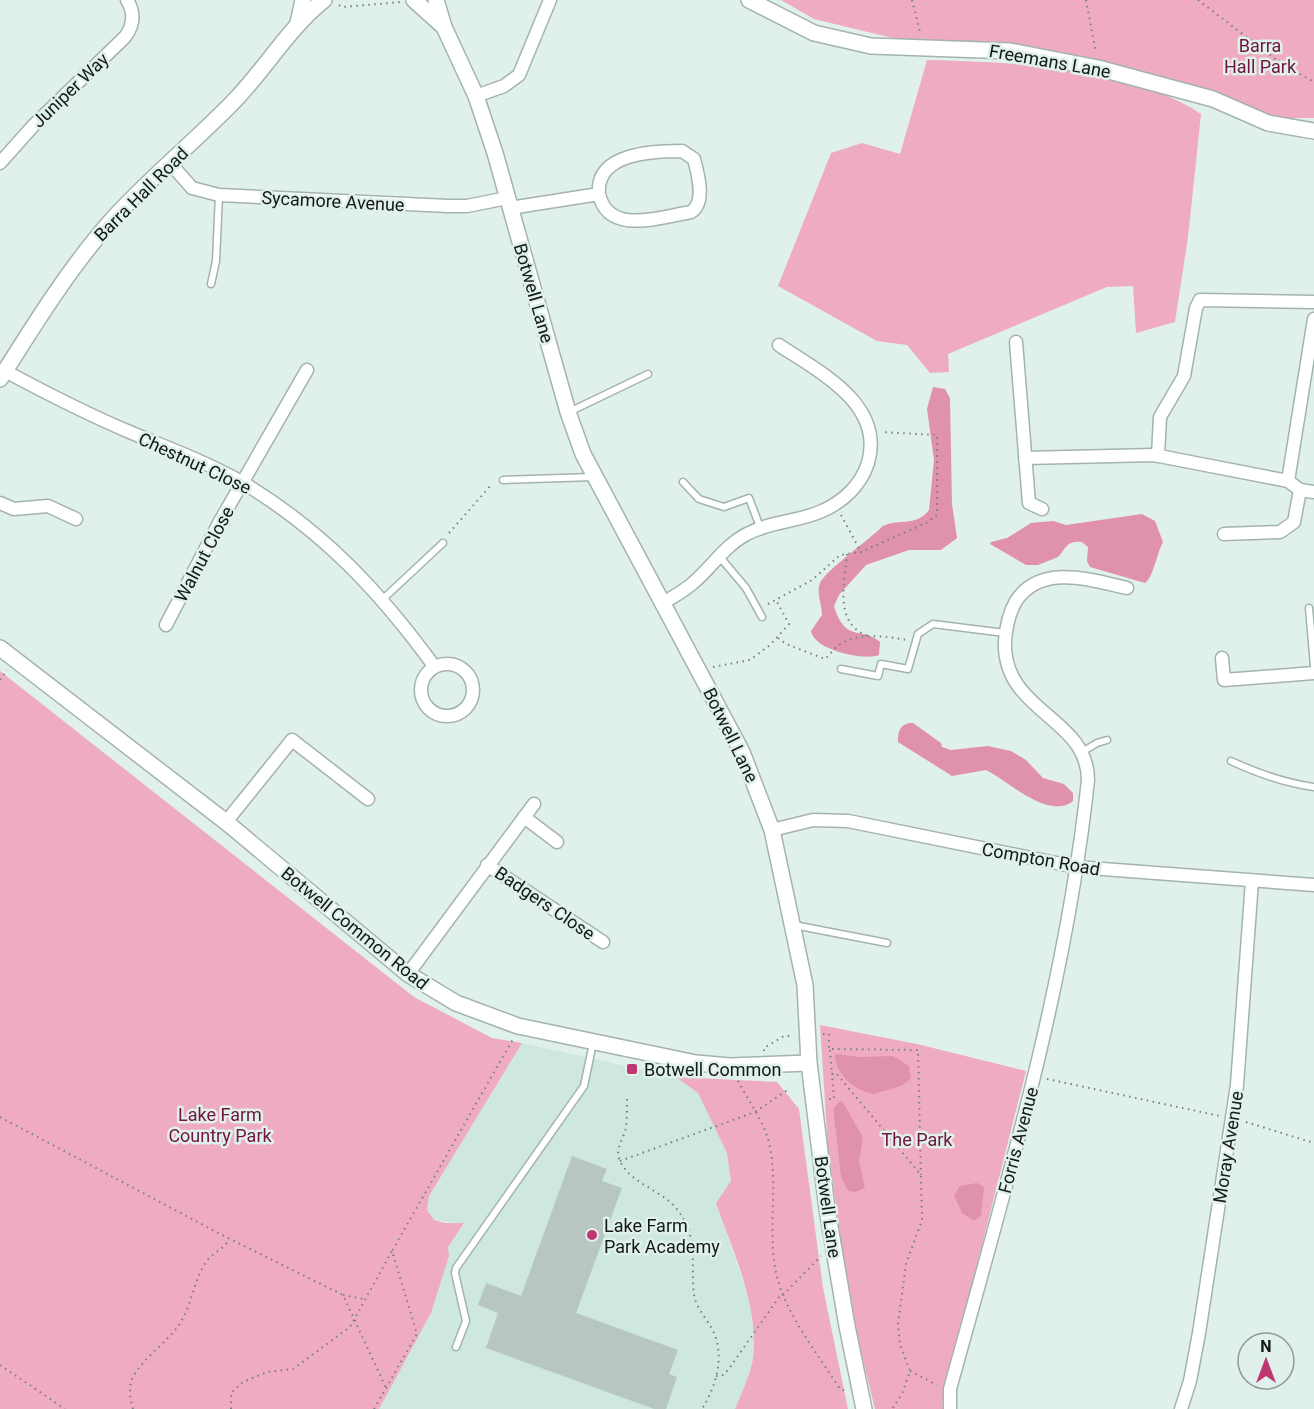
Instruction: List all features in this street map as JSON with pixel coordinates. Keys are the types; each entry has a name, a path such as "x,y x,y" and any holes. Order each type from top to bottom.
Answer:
{"street":[{"name":"Juniper Way","path":"0,163 33,126 125,37 131,26 133,15 127,0"},
{"name":"Barra Hall Road","path":"298,23 303,0"},
{"name":"Barra Hall Road","path":"2,374 46,306 88,248 138,192 258,75 298,23 324,0"},
{"name":"Botwell Lane","path":"415,0 444,27"},
{"name":"Botwell Lane","path":"436,0 444,27 476,96 568,412 594,477 742,753 772,830 806,985 809,1063 828,1219 863,1402"},
{"path":"476,96 504,86 519,75 550,0"},
{"name":"Freemans Lane","path":"749,0 814,33 871,46 1010,51 1098,68 1213,99 1268,123 1314,131"},
{"path":"682,151 694,159 700,201 697,208 691,212 631,221 621,220 605,211 599,194 599,182 603,173 622,159 682,151"},
{"name":"Sycamore Avenue","path":"170,163 192,188 219,195 467,206 599,194"},
{"path":"1158,456 1160,417 1184,376 1196,308 1200,300 1314,302"},
{"path":"1288,482 1314,320"},
{"path":"1016,342 1029,503 1042,509"},
{"path":"663,603 693,583 738,539 760,527 820,512 850,492 862,477 870,452 870,432 862,412 847,392 779,345"},
{"name":"Walnut Close","path":"166,625 243,483 308,370"},
{"name":"Chestnut Close","path":"2,374 129,432 207,464 243,483 333,548 383,599 434,666"},
{"path":"1025,458 1158,456 1288,482 1300,490 1314,492"},
{"path":"1224,534 1280,532 1294,522 1300,490"},
{"path":"0,503 14,509 48,506 76,519"},
{"path":"1082,752 1067,733 1013,680 1006,660 1006,634 1009,618 1018,599 1029,588 1040,582 1062,577 1077,577 1127,588"},
{"name":"Botwell Common Road","path":"0,648 226,822 408,974 456,1003 518,1026 696,1063 730,1066 809,1063"},
{"path":"1222,658 1224,680 1314,673"},
{"path":"448,663 456,665 471,680 470,702 460,712 441,716 425,705 420,693 422,681 434,666 448,663"},
{"path":"226,822 292,741 368,799"},
{"name":"Forris Avenue","path":"950,1409 950,1389 1035,1076 1076,867 1089,780 1082,752"},
{"name":"Badgers Close","path":"408,974 534,804"},
{"path":"524,817 557,842"},
{"name":"Compton Road","path":"772,830 813,820 848,821 1076,867 1314,885"},
{"name":"Badgers Close","path":"487,865 603,942"},
{"name":"Moray Avenue","path":"1181,1409 1190,1381 1201,1322 1233,1118 1242,1046 1252,881"}],"lane":[{"path":"211,284 216,261 219,195"},
{"path":"568,412 648,374"},
{"path":"503,480 594,477"},
{"path":"683,482 699,499 724,507 749,498 760,527"},
{"path":"383,599 443,543"},
{"path":"719,556 746,588 762,617"},
{"path":"1309,608 1314,666"},
{"path":"842,669 878,676 881,664 908,669 915,642 922,630 938,623 1006,634"},
{"path":"1082,752 1107,740"},
{"path":"1231,761 1265,777 1289,784 1314,786"},
{"path":"794,925 887,943"},
{"path":"456,1347 466,1321 455,1273 456,1268 584,1086 593,1043"}],"path":[{"path":"333,0 342,7 415,0"},
{"path":"912,0 919,20 920,47"},
{"path":"1086,0 1098,68"},
{"path":"1198,0 1282,64 1314,82"},
{"path":"758,609 812,580 838,557 861,552 928,522 937,515 937,435 870,432"},
{"path":"443,543 496,479 503,480"},
{"path":"835,504 861,552"},
{"path":"847,554 845,615 855,629 871,636 915,642"},
{"path":"698,668 745,662 778,638 789,624 776,600"},
{"path":"778,638 786,644 825,659 840,644 871,636"},
{"path":"231,1409 231,1393 243,1382 267,1372 293,1369 350,1327 364,1299 508,1052 518,1026"},
{"path":"764,1065 764,1048 784,1036 829,1034 834,1099 815,1100"},
{"path":"830,1049 918,1050 922,1220 906,1264 898,1324 900,1345 910,1371 902,1394 892,1409"},
{"path":"730,1066 767,1137 771,1155 772,1237 776,1273 782,1294 840,1389 863,1402"},
{"path":"832,1074 836,1073 921,1175"},
{"path":"1035,1076 1233,1118 1314,1143"},
{"path":"620,1161 755,1112 789,1089"},
{"path":"627,1099 626,1125 619,1148 620,1161 636,1177 668,1200 683,1219 693,1246 696,1302 716,1336 718,1347 716,1376 702,1409"},
{"path":"0,1117 230,1239 343,1295 364,1299"},
{"path":"133,1409 129,1393 133,1376 178,1327 192,1301 197,1278 207,1260 225,1247 230,1239"},
{"path":"374,1409 417,1334 392,1251"},
{"path":"716,1376 723,1375 728,1370 782,1294 821,1256"},
{"path":"343,1295 386,1388"},
{"path":"0,1365 65,1409"},
{"path":"910,1371 950,1389"}],"shaded area":[{"path":"933,387 945,389 950,398 952,504 957,538 941,550 909,550 866,565 839,595 834,606 838,618 849,630 874,637 880,642 879,655 851,655 830,649 814,638 811,631 822,615 819,591 824,577 883,526 919,519 929,510 934,460 927,409"},
{"path":"1142,514 1155,521 1163,542 1145,583 1090,567 1087,561 1088,547 1082,542 1070,543 1058,557 1038,565 1026,565 990,544 1007,538 1031,523 1053,521 1066,525"},
{"path":"913,723 941,743 942,747 951,750 988,746 1011,751 1026,760 1043,778 1064,784 1073,793 1073,801 1063,806 1040,803 986,770 952,776 898,742 901,728 905,724"},
{"name":"Lake Farm Park Academy","path":"522,1043 676,1077 698,1093 727,1153 731,1181 716,1203 750,1302 755,1349 748,1380 735,1409 379,1409 431,1313 448,1256 448,1247 464,1224 434,1220 427,1210 429,1196"},
{"path":"835,1054 859,1057 893,1056 909,1066 911,1078 894,1088 874,1094 867,1092 847,1081 838,1069"},
{"path":"840,1101 843,1102 863,1138 859,1161 865,1188 856,1192 848,1191 841,1177 834,1116 834,1108"},
{"path":"977,1183 984,1187 981,1216 974,1221 962,1213 954,1195 960,1186"}],"green space":[{"name":"Barra Hall Park","path":"781,0 1314,0 1314,118 1270,118 1194,87 901,40 814,19"},
{"path":"927,60 1032,66 1106,77 1172,98 1201,114 1188,237 1175,322 1136,333 1133,286 1107,287 948,354 949,372 930,373 907,345 877,341 778,286 831,153 862,143 900,154"},
{"name":"Lake Farm Country Park","path":"0,671 414,997 492,1038 522,1043 429,1196 427,1210 434,1220 445,1223 464,1223 448,1247 449,1256 431,1313 379,1409 0,1409"},
{"name":"The Park","path":"820,1025 917,1044 1026,1071 942,1403 944,1409 875,1409 851,1311 828,1149"},
{"path":"676,1077 777,1082 799,1109 823,1288 848,1409 735,1409 750,1371 754,1347 747,1292 716,1203 731,1181 727,1153 698,1093"}],"building":[{"path":"572,1156 607,1169 602,1181 622,1188 576,1313 678,1350 669,1374 677,1377 666,1409 654,1409 486,1348 498,1313 478,1305 486,1283 521,1296"}],"place":[{"name":"Botwell Common","path":"632,1069"},
{"name":"Lake Farm Park Academy","path":"592,1235"}]}
